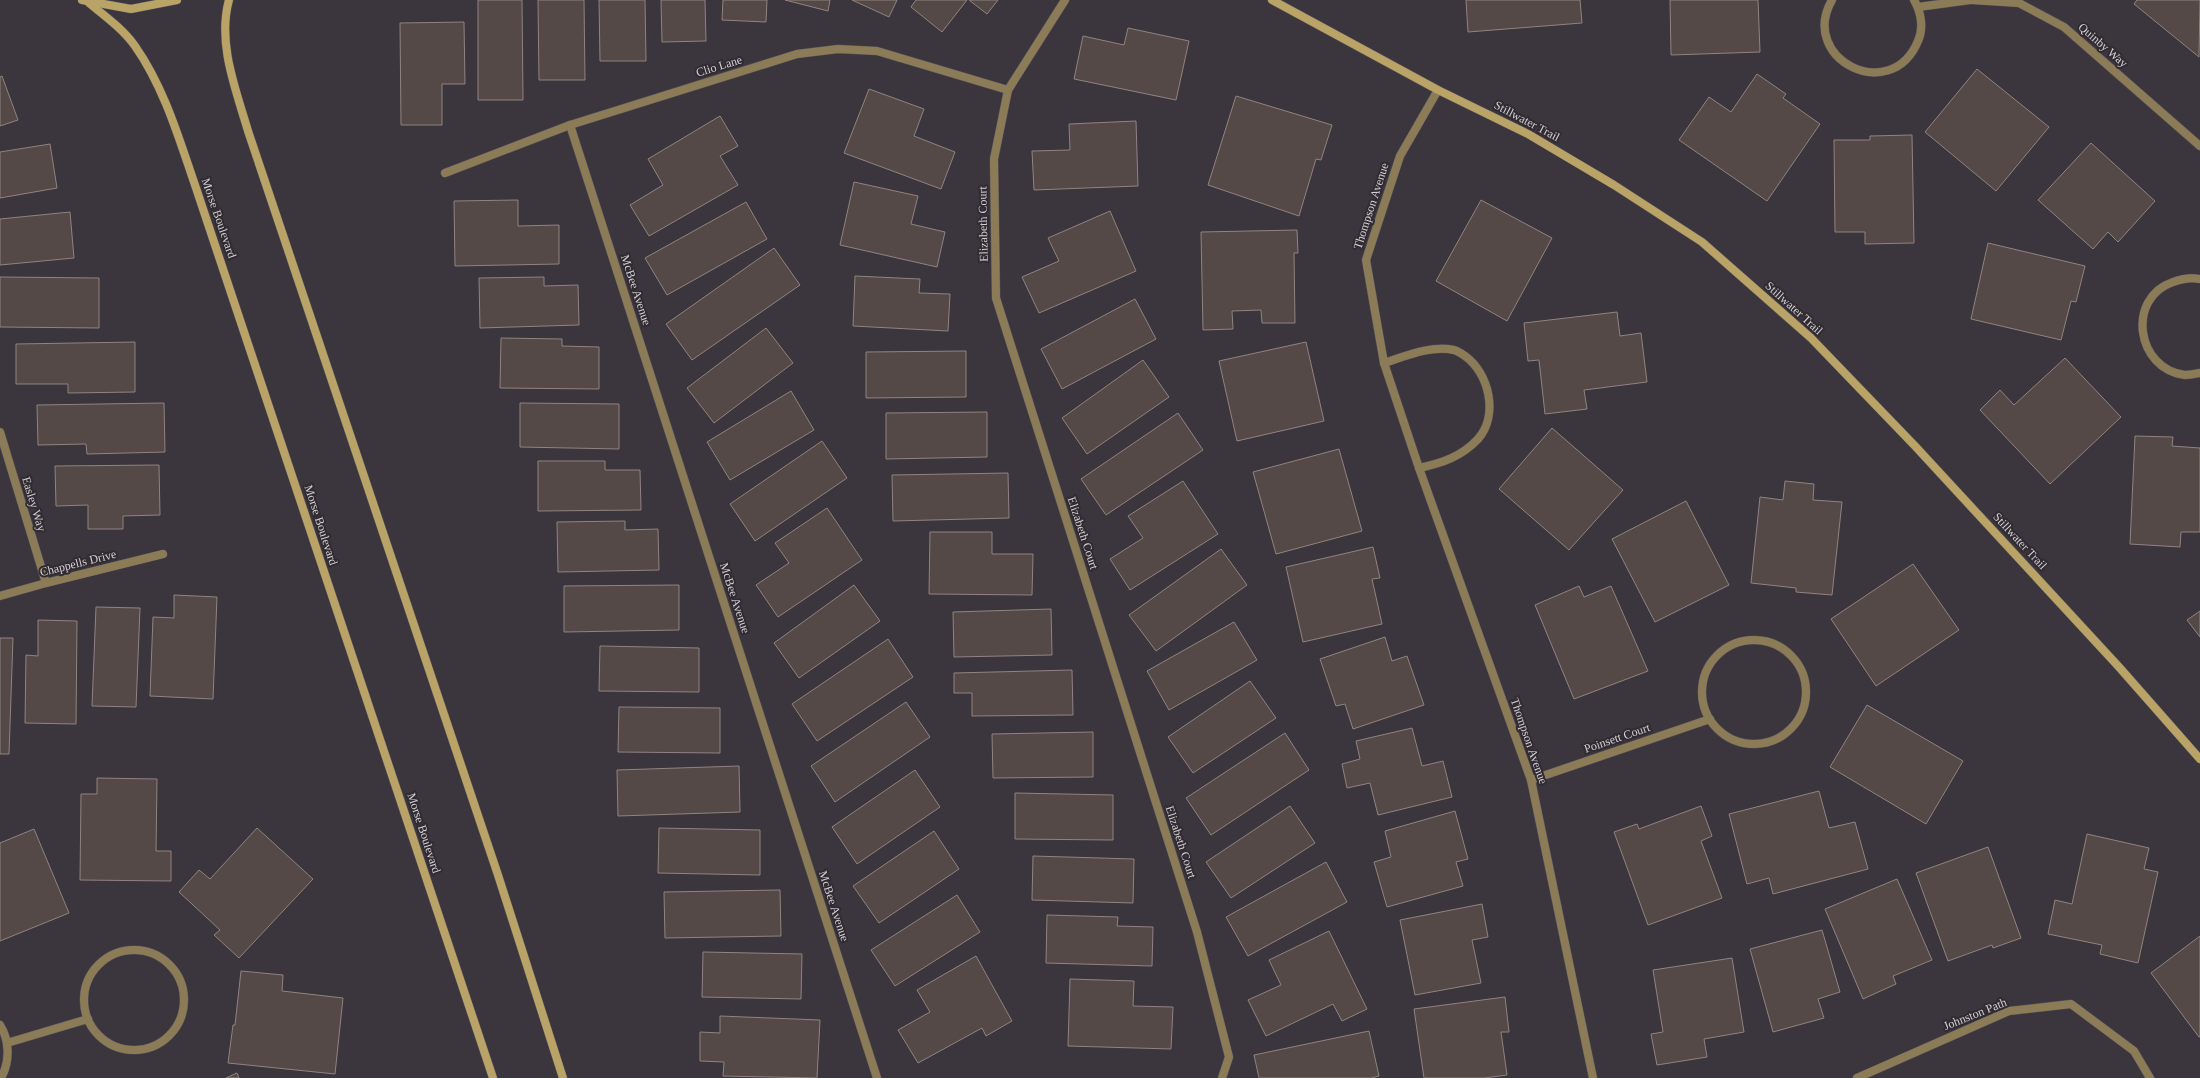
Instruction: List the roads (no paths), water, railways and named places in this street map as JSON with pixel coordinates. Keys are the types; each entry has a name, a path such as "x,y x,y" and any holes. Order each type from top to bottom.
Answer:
{"main road":[{"path":"85,1 131,9 176,0"},
{"path":"228,0 225,13 229,65 248,131 498,875 563,1078"},
{"name":"Stillwater Trail","path":"1272,0 1438,90 1528,134 1614,185 1702,242 1811,338 1915,446 2119,667 2200,759"},
{"name":"Morse Boulevard","path":"85,1 113,22 134,45 161,89 199,195 493,1078"}],"street":[{"name":"Elizabeth Court","path":"1065,0 1008,90 994,159 996,298 1197,932 1229,1057 1222,1078"},
{"name":"Quinby Way","path":"1832,0 1827,9 1824,25 1828,42 1835,55 1847,65 1860,72 1875,73 1891,70 1904,62 1914,51 1921,30 1916,4 1971,0 2019,3 2064,27 2200,146"},
{"name":"Clio Lane","path":"445,174 570,125 797,54 838,49 877,52 1008,90"},
{"name":"Thompson Avenue","path":"1438,90 1400,156 1366,260 1384,363 1419,468 1531,780 1593,1078"},
{"name":"McBee Avenue","path":"570,125 877,1078"},
{"path":"2200,280 2181,279 2166,284 2154,293 2146,306 2141,320 2142,335 2147,349 2156,362 2169,370 2185,375 2200,373"},
{"path":"1384,363 1436,348 1456,350 1473,362 1486,380 1490,401 1487,422 1479,438 1463,453 1446,462 1419,468"},
{"name":"Easley Way","path":"0,432 46,583"},
{"name":"Chappells Drive","path":"0,596 163,554"},
{"path":"1750,640 1768,642 1784,649 1797,661 1804,676 1807,692 1804,709 1796,724 1783,735 1768,742 1752,744 1735,740 1721,732 1710,719 1703,703 1702,685 1708,668 1718,654 1733,644 1750,640"},
{"name":"Poinsett Court","path":"1531,780 1710,719"},
{"path":"131,950 147,952 161,958 174,968 181,981 185,999 183,1016 174,1031 161,1043 150,1047 127,1050 111,1045 97,1034 88,1019 84,1004 85,988 92,973 102,961 115,953 131,950"},
{"name":"Johnston Path","path":"1857,1078 2009,1011 2071,1004 2134,1051 2150,1078"},
{"path":"7,1043 88,1019"},
{"path":"0,1025 7,1043 8,1058 1,1078"}]}
